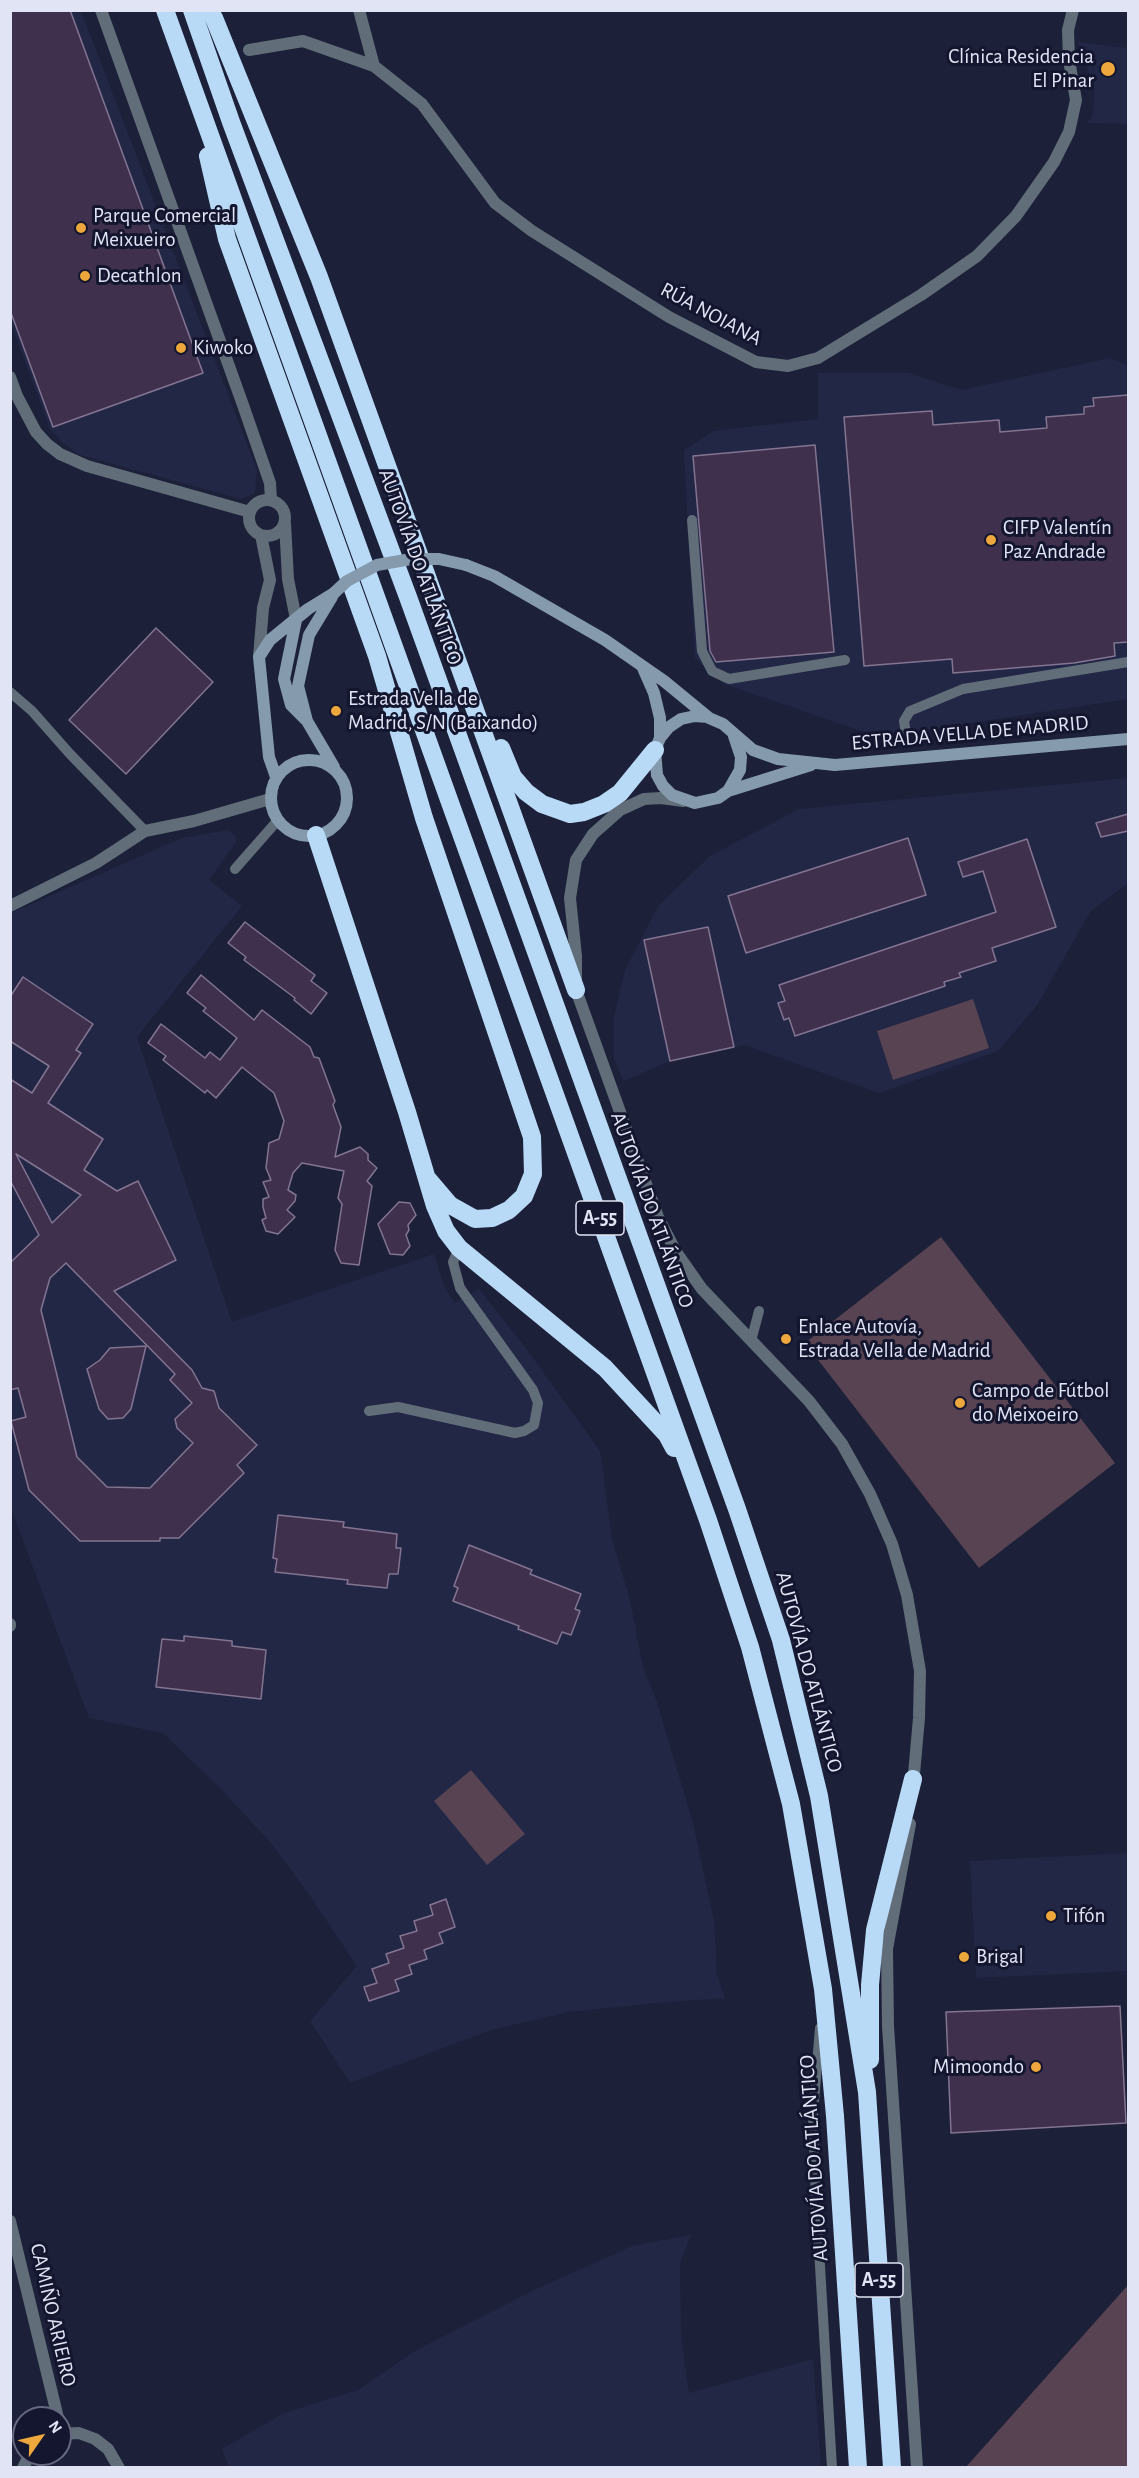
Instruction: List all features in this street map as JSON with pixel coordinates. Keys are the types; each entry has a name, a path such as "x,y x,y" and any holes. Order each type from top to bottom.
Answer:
{"highway":[{"name":"AUTOVÍA DO ATLÁNTICO","path":"165,10 708,1520 750,1647 791,1804 823,1989 835,2116 858,2468"},
{"name":"AUTOVÍA DO ATLÁNTICO","path":"192,10 231,122 408,597 737,1509 781,1640 819,1796 867,2092 892,2468"},
{"path":"209,10 319,277 576,990"},
{"path":"190,78 227,239 377,656 424,818 532,1137 533,1174 524,1196 509,1210 492,1218 475,1219 450,1205 427,1178"},
{"path":"471,698 493,730 513,777 526,792 558,812 570,814 584,812 604,804 620,793 657,744"},
{"path":"316,836 435,1206 446,1231 459,1248 605,1368 667,1435 708,1520"},
{"path":"867,2092 872,2046 870,1985 875,1930 913,1779"}],"main road":[{"name":"ESTRADA VELLA DE MADRID","path":"259,657 270,640 347,581 377,565 411,559 438,559 466,565 494,576 605,640 709,718 723,724 753,750 778,759 835,765 1128,739"},
{"name":"ESTRADA VELLA DE MADRID","path":"307,721 298,686 309,635 334,593"},
{"name":"ESTRADA VELLA DE MADRID","path":"296,619 284,679 291,705 307,721 336,770"},
{"path":"259,657 269,757 276,777"},
{"path":"643,667 658,709 657,775 672,795 684,801"},
{"path":"657,744 669,727 681,719 695,716 709,718"},
{"path":"728,791 740,770 741,758 733,735"},
{"path":"304,759 316,760 336,770 347,791 344,814 337,824 316,836 294,833 278,820 270,799 276,777 284,768 304,759"},
{"name":"ESTRADA VELLA DE MADRID","path":"684,801 707,802 728,791 815,764"}],"street":[{"path":"100,10 243,405 270,483 271,500"},
{"path":"359,10 374,66"},
{"name":"RÚA NOIANA","path":"249,50 303,41 374,66 422,104 495,203 532,231 669,317 756,362 788,366 826,354 921,295 977,256 1016,216 1054,162 1070,132 1076,100 1069,60 1068,30 1073,10"},
{"path":"10,377 36,432 60,454 87,466 249,512"},
{"path":"285,523 274,535 261,535 254,531 249,521 249,512 258,502 271,500 282,507 286,515 288,579 296,619"},
{"path":"259,657 263,608 270,580 261,535"},
{"path":"684,801 661,798 644,799 620,810 593,834 576,860 570,898 576,956 576,990 658,1217 676,1252 702,1289 809,1401 842,1444 870,1494 892,1544 907,1595 920,1671 919,1718 910,1826 887,1949 888,2025 917,2468"},
{"path":"10,906 96,863 145,831 194,821 270,799"},
{"name":"CAMIÑO ARIEIRO","path":"10,2221 55,2406"},
{"path":"72,2433 95,2439 108,2449 118,2468"}],"lane":[{"path":"692,520 702,651 712,671 729,679 845,660"},
{"path":"906,734 904,721 910,711 963,689 1128,662"},
{"path":"10,692 32,711 70,754 145,831"},
{"path":"235,869 278,820"},
{"path":"369,1411 398,1407 514,1433 524,1431 534,1425 538,1403 533,1390 460,1288 453,1262 459,1248"},
{"path":"751,1341 759,1311"},
{"path":"823,1989 813,2113 832,2468"}],"shaded area":[{"name":"Parque Comercial Meixueiro","path":"11,11 81,11 257,470 255,493 241,499 80,455 63,443 50,429 11,323"},
{"name":"Clínica Residencia El Pinar","path":"1078,42 1128,48 1128,124 1086,123 1092,118 1095,90"},
{"path":"1110,358 1128,366 1128,699 879,737 724,684 695,658 684,450 714,431 818,419 818,373 908,373 962,390"},
{"path":"1128,778 1128,883 1090,912 1038,1004 998,1051 879,1093 744,1045 670,1061 624,1081 614,1060 614,1017 625,970 659,905 710,856 799,809"},
{"path":"228,830 235,836 236,842 209,880 242,906 137,1037 232,1322 434,1254 444,1286 455,1303 479,1289 528,1351 600,1451 612,1539 630,1600 643,1668 656,1699 693,1823 714,1921 717,1975 725,1998 569,2012 491,2030 350,2083 310,2021 357,1966 308,1893 270,1842 219,1787 163,1733 89,1718 11,1508 11,913 182,838"},
{"path":"973,999 989,1048 893,1080 877,1031"},
{"name":"Campo de Fútbol do Meixoeiro","path":"941,1237 1115,1463 979,1568 805,1343"},
{"path":"471,1770 525,1834 487,1865 434,1801"},
{"name":"Tifón","path":"1128,1853 1128,1971 976,1978 970,1861"},
{"path":"691,2235 680,2263 681,2337 689,2393 813,2359 821,2467 229,2467 222,2449 284,2413 358,2390 415,2351 532,2291 632,2246"},
{"path":"1128,2285 1128,2467 966,2467"}],"building":[{"name":"Parque Comercial Meixueiro","path":"10,10 70,10 203,373 53,427 10,310"},
{"name":"CIFP Valentín Paz Andrade","path":"1128,395 1128,642 1114,643 1115,656 1074,663 953,673 952,659 864,666 844,417 932,411 933,425 999,420 1000,432 1047,428 1046,417 1084,414 1084,407 1094,406 1093,398"},
{"path":"815,445 834,652 716,662 710,651 693,456"},
{"path":"156,628 213,682 126,774 69,720"},
{"path":"1128,814 1128,831 1101,837 1096,823"},
{"path":"908,838 926,895 746,953 728,896"},
{"path":"1027,839 1056,927 992,948 996,961 959,973 961,977 944,982 945,986 795,1036 789,1018 784,1020 778,1003 785,1001 779,985 996,912 983,871 963,877 958,862"},
{"path":"245,922 315,975 311,981 327,993 311,1014 294,1000 295,998 244,960 246,957 228,943"},
{"path":"708,927 734,1047 670,1061 644,940"},
{"path":"201,975 254,1020 262,1010 310,1047 314,1057 319,1058 335,1101 333,1105 341,1127 335,1157 360,1147 368,1154 368,1160 377,1168 367,1181 372,1186 359,1265 341,1263 335,1250 342,1204 338,1198 344,1171 302,1163 293,1173 288,1190 296,1195 295,1201 287,1210 295,1217 278,1234 266,1231 262,1220 266,1218 263,1199 269,1197 263,1182 271,1180 266,1168 269,1143 279,1139 284,1121 274,1093 242,1067 216,1098 207,1090 205,1093 163,1060 166,1056 148,1043 161,1024 205,1058 210,1052 220,1060 237,1038 203,1011 206,1008 187,993"},
{"path":"23,977 93,1024 76,1050 81,1053 48,1103 103,1139 84,1170 117,1191 138,1181 176,1260 114,1291 192,1370 202,1388 214,1391 219,1408 257,1445 237,1465 244,1473 179,1538 160,1538 160,1541 80,1541 29,1490 11,1421 26,1417 18,1388 10,1390 11,1262 39,1235 10,1180 10,1079 32,1093 49,1066 10,1041 10,997","holes":["16,1154 81,1195 52,1223","66,1263 175,1374 170,1380 192,1403 175,1419 177,1428 193,1443 150,1488 107,1487 77,1457 41,1310 50,1278"]},
{"path":"399,1202 410,1203 416,1215 408,1225 409,1230 406,1235 410,1246 403,1255 390,1254 378,1224"},
{"path":"146,1346 131,1409 123,1418 108,1419 99,1409 87,1369 100,1360 110,1348"},
{"path":"278,1515 344,1522 343,1527 397,1534 396,1548 401,1548 398,1574 389,1574 387,1588 347,1584 348,1580 275,1572 277,1559 273,1558"},
{"path":"469,1545 532,1570 530,1574 581,1594 575,1609 580,1611 571,1635 562,1632 557,1644 518,1629 519,1626 453,1601 458,1588 454,1586"},
{"path":"184,1636 232,1641 232,1646 266,1650 261,1699 156,1687 162,1639 184,1641"},
{"path":"446,1899 455,1927 439,1933 443,1943 424,1950 427,1959 409,1965 412,1974 395,1980 399,1991 369,2001 364,1987 377,1983 372,1969 389,1963 386,1954 404,1948 400,1936 417,1931 414,1921 433,1915 430,1905"},
{"name":"Mimoondo","path":"1120,2006 1126,2123 951,2133 946,2012"}],"place":[{"name":"Clínica Residencia El Pinar","path":"1108,69"},
{"name":"Parque Comercial Meixueiro","path":"81,228"},
{"name":"Decathlon","path":"85,276"},
{"name":"Kiwoko","path":"181,348"},
{"name":"CIFP Valentín Paz Andrade","path":"991,540"},
{"name":"Estrada Vella de Madrid, S/N (Baixando)","path":"336,711"},
{"name":"Enlace Autovía, Estrada Vella de Madrid","path":"786,1339"},
{"name":"Campo de Fútbol do Meixoeiro","path":"960,1403"},
{"name":"Tifón","path":"1051,1916"},
{"name":"Brigal","path":"964,1957"},
{"name":"Mimoondo","path":"1036,2067"}]}
